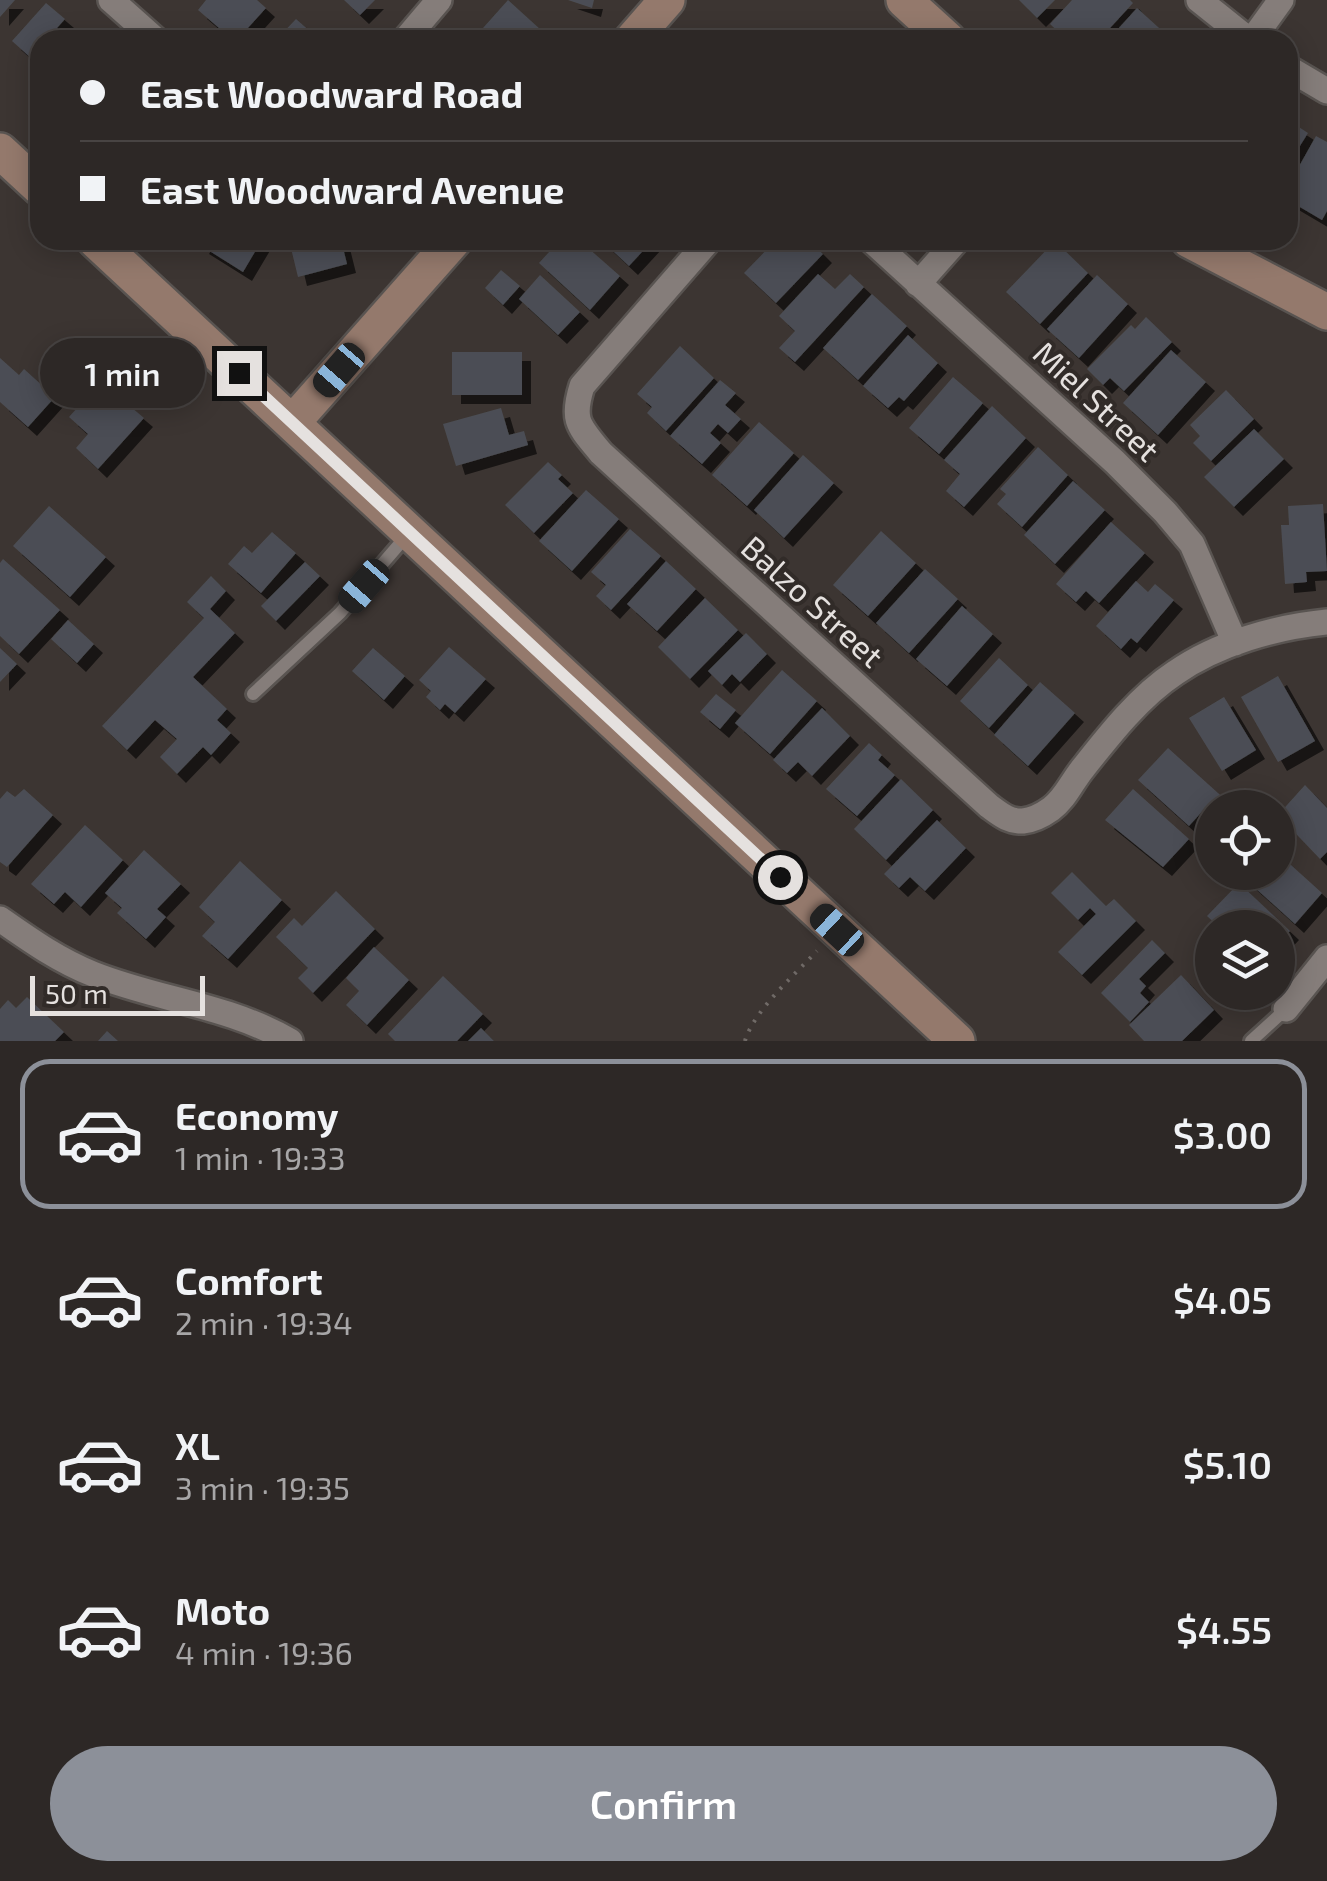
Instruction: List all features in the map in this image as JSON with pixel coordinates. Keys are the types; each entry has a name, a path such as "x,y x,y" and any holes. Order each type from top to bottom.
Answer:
{"street":[{"path":"111,0 145,30"},
{"path":"414,30 439,0"},
{"path":"641,30 667,0"},
{"path":"904,0 937,30"},
{"path":"1199,0 1237,30"},
{"path":"1258,30 1281,0"},
{"path":"1298,74 1327,91"},
{"path":"0,151 30,179"},
{"path":"106,250 837,930 940,1035"},
{"path":"292,422 445,250"},
{"name":"Balzo Street","path":"700,250 582,386 575,410 583,432 601,453 988,806 1008,819 1025,821 1053,808 1143,700 1176,672 1235,643"},
{"name":"Miel Street","path":"882,250 1165,512 1192,544 1235,643"},
{"path":"918,284 948,250"},
{"path":"1209,250 1327,312"},
{"path":"1235,643 1302,624 1327,622"},
{"path":"0,919 50,954 96,976 212,1007 290,1041"},
{"path":"1295,997 1327,958"}],"lane":[{"path":"254,694 340,613 410,532"},
{"path":"1251,1041 1284,1010"}],"path":[{"path":"745,1041 784,986 837,930"}],"building":[{"path":"0,0 15,0 0,17"},
{"path":"206,0 257,0 266,8 246,30 221,30 198,10"},
{"path":"344,0 375,0 360,15"},
{"path":"508,0 541,30 481,30"},
{"path":"568,0 594,0 592,8"},
{"path":"1019,0 1055,0 1037,18"},
{"path":"1072,0 1133,3 1108,30 1056,30 1050,24"},
{"path":"46,3 65,19 59,30 30,30 30,57 12,41"},
{"path":"1137,8 1161,30 1117,30"},
{"path":"296,19 309,30 286,30"},
{"path":"1298,126 1308,133 1298,149"},
{"path":"1316,136 1327,142 1327,211 1322,220 1298,206 1298,168"},
{"path":"208,250 256,250 243,272"},
{"path":"291,250 344,250 347,264 298,277"},
{"path":"551,250 590,250 620,276 590,310 539,263"},
{"path":"612,250 644,250 629,266"},
{"path":"766,250 819,250 823,254 776,303 744,273"},
{"path":"1046,250 1064,250 1088,273 1040,324 1006,292"},
{"path":"501,270 520,286 503,305 485,288"},
{"path":"818,274 835,289 850,274 864,287 795,362 779,348 795,331 779,316"},
{"path":"540,275 580,312 558,335 519,299"},
{"path":"1097,275 1128,304 1079,358 1047,329"},
{"path":"872,294 907,326 858,380 823,348"},
{"path":"1146,317 1172,342 1124,391 1110,378 1103,385 1087,369 1131,325 1135,329"},
{"path":"908,335 938,363 904,401 899,397 888,408 863,386"},
{"path":"680,346 714,378 666,431 647,413 652,407 637,394"},
{"path":"1171,350 1206,382 1158,435 1123,403"},
{"path":"452,352 522,352 522,395 452,395"},
{"path":"0,358 19,375 24,369 55,397 28,427 0,402"},
{"path":"116,365 140,386 125,402 144,418 98,469 76,448 88,434 69,417"},
{"path":"953,377 983,403 939,454 909,428"},
{"path":"720,380 736,393 725,405 741,419 728,433 718,424 710,433 721,443 702,464 670,436"},
{"path":"1226,390 1254,419 1211,461 1193,443 1200,436 1190,425"},
{"path":"992,406 1026,438 964,507 946,491 960,474 944,460"},
{"path":"501,408 509,435 524,431 528,445 456,466 443,424"},
{"path":"759,422 794,453 747,506 712,475"},
{"path":"1254,429 1284,459 1234,507 1204,477"},
{"path":"1038,447 1068,475 1022,527 997,504 1006,494 1000,489"},
{"path":"803,455 834,483 784,538 754,510"},
{"path":"548,462 573,493 534,533 505,505"},
{"path":"1073,481 1105,510 1055,564 1024,535"},
{"path":"586,490 619,519 572,571 539,541"},
{"path":"1323,504 1327,571 1306,572 1307,582 1285,584 1281,525 1289,525 1288,506"},
{"path":"49,506 106,557 70,597 13,546"},
{"path":"1111,522 1145,553 1099,603 1086,591 1076,602 1056,584"},
{"path":"630,529 661,556 611,610 596,596 606,585 591,572"},
{"path":"881,531 916,563 868,616 833,585"},
{"path":"272,532 296,553 261,593 228,564 244,546 252,553"},
{"path":"3,559 60,610 19,654 0,636"},
{"path":"666,561 696,589 657,631 627,604"},
{"path":"305,562 320,576 276,621 261,606"},
{"path":"925,569 958,599 909,653 876,623"},
{"path":"211,576 226,591 210,609 235,633 193,677 227,709 217,720 231,733 211,755 203,747 177,774 160,757 177,739 155,720 127,750 102,726 204,618 187,602"},
{"path":"1136,581 1148,592 1155,584 1174,600 1137,643 1131,638 1121,649 1096,626"},
{"path":"705,598 738,630 690,679 658,647"},
{"path":"962,606 993,634 947,686 916,659"},
{"path":"68,620 94,644 77,663 51,639"},
{"path":"746,633 767,654 740,682 732,674 722,685 708,671"},
{"path":"449,647 486,679 455,713 445,704 440,710 426,697 431,691 419,680"},
{"path":"0,648 17,664 0,682"},
{"path":"373,648 405,676 384,700 352,671"},
{"path":"999,658 1028,685 989,728 960,701"},
{"path":"782,670 817,701 770,754 735,723"},
{"path":"1278,676 1315,741 1278,762 1241,697"},
{"path":"1040,682 1075,713 1028,766 994,735"},
{"path":"716,694 736,710 720,729 700,712"},
{"path":"1224,697 1256,750 1222,771 1189,718"},
{"path":"822,708 850,736 812,776 798,762 787,773 773,760"},
{"path":"869,743 882,755 878,760 895,775 857,816 826,789"},
{"path":"1168,748 1215,790 1195,790 1195,819 1189,826 1138,780"},
{"path":"901,779 933,810 886,860 854,829"},
{"path":"1305,785 1327,808 1327,852 1320,859 1295,833 1295,796"},
{"path":"24,789 53,815 7,867 0,862 0,799 7,791 15,797"},
{"path":"1133,789 1189,839 1163,867 1105,820"},
{"path":"937,820 966,848 925,891 910,877 899,888 884,874"},
{"path":"85,825 123,860 81,907 65,892 54,904 31,884"},
{"path":"144,850 181,884 157,909 166,917 146,939 117,913 122,908 105,893"},
{"path":"240,861 282,900 228,959 202,936 215,922 199,907"},
{"path":"1295,869 1322,893 1295,924 1295,910 1280,910 1257,890 1295,890"},
{"path":"1072,872 1106,906 1114,899 1136,921 1082,975 1058,952 1096,914 1090,908 1078,920 1051,893"},
{"path":"1232,890 1246,890 1268,910 1213,910"},
{"path":"336,891 375,929 313,993 298,978 308,968 276,937 294,918 302,926"},
{"path":"1152,940 1165,953 1139,979 1146,986 1140,993 1149,1002 1130,1022 1101,993"},
{"path":"374,947 409,980 367,1025 346,1005 359,991 346,978"},
{"path":"1181,975 1195,990 1195,1010 1214,1010 1182,1041 1144,1041 1129,1025"},
{"path":"443,976 483,1014 457,1041 395,1041 388,1034"},
{"path":"27,997 64,1032 55,1041 0,1041 0,1009 8,1000 16,1008"},
{"path":"481,1028 494,1041 468,1041"},
{"path":"107,1031 118,1041 98,1041"}],"route":[{"path":"239,373 780,877"}]}
